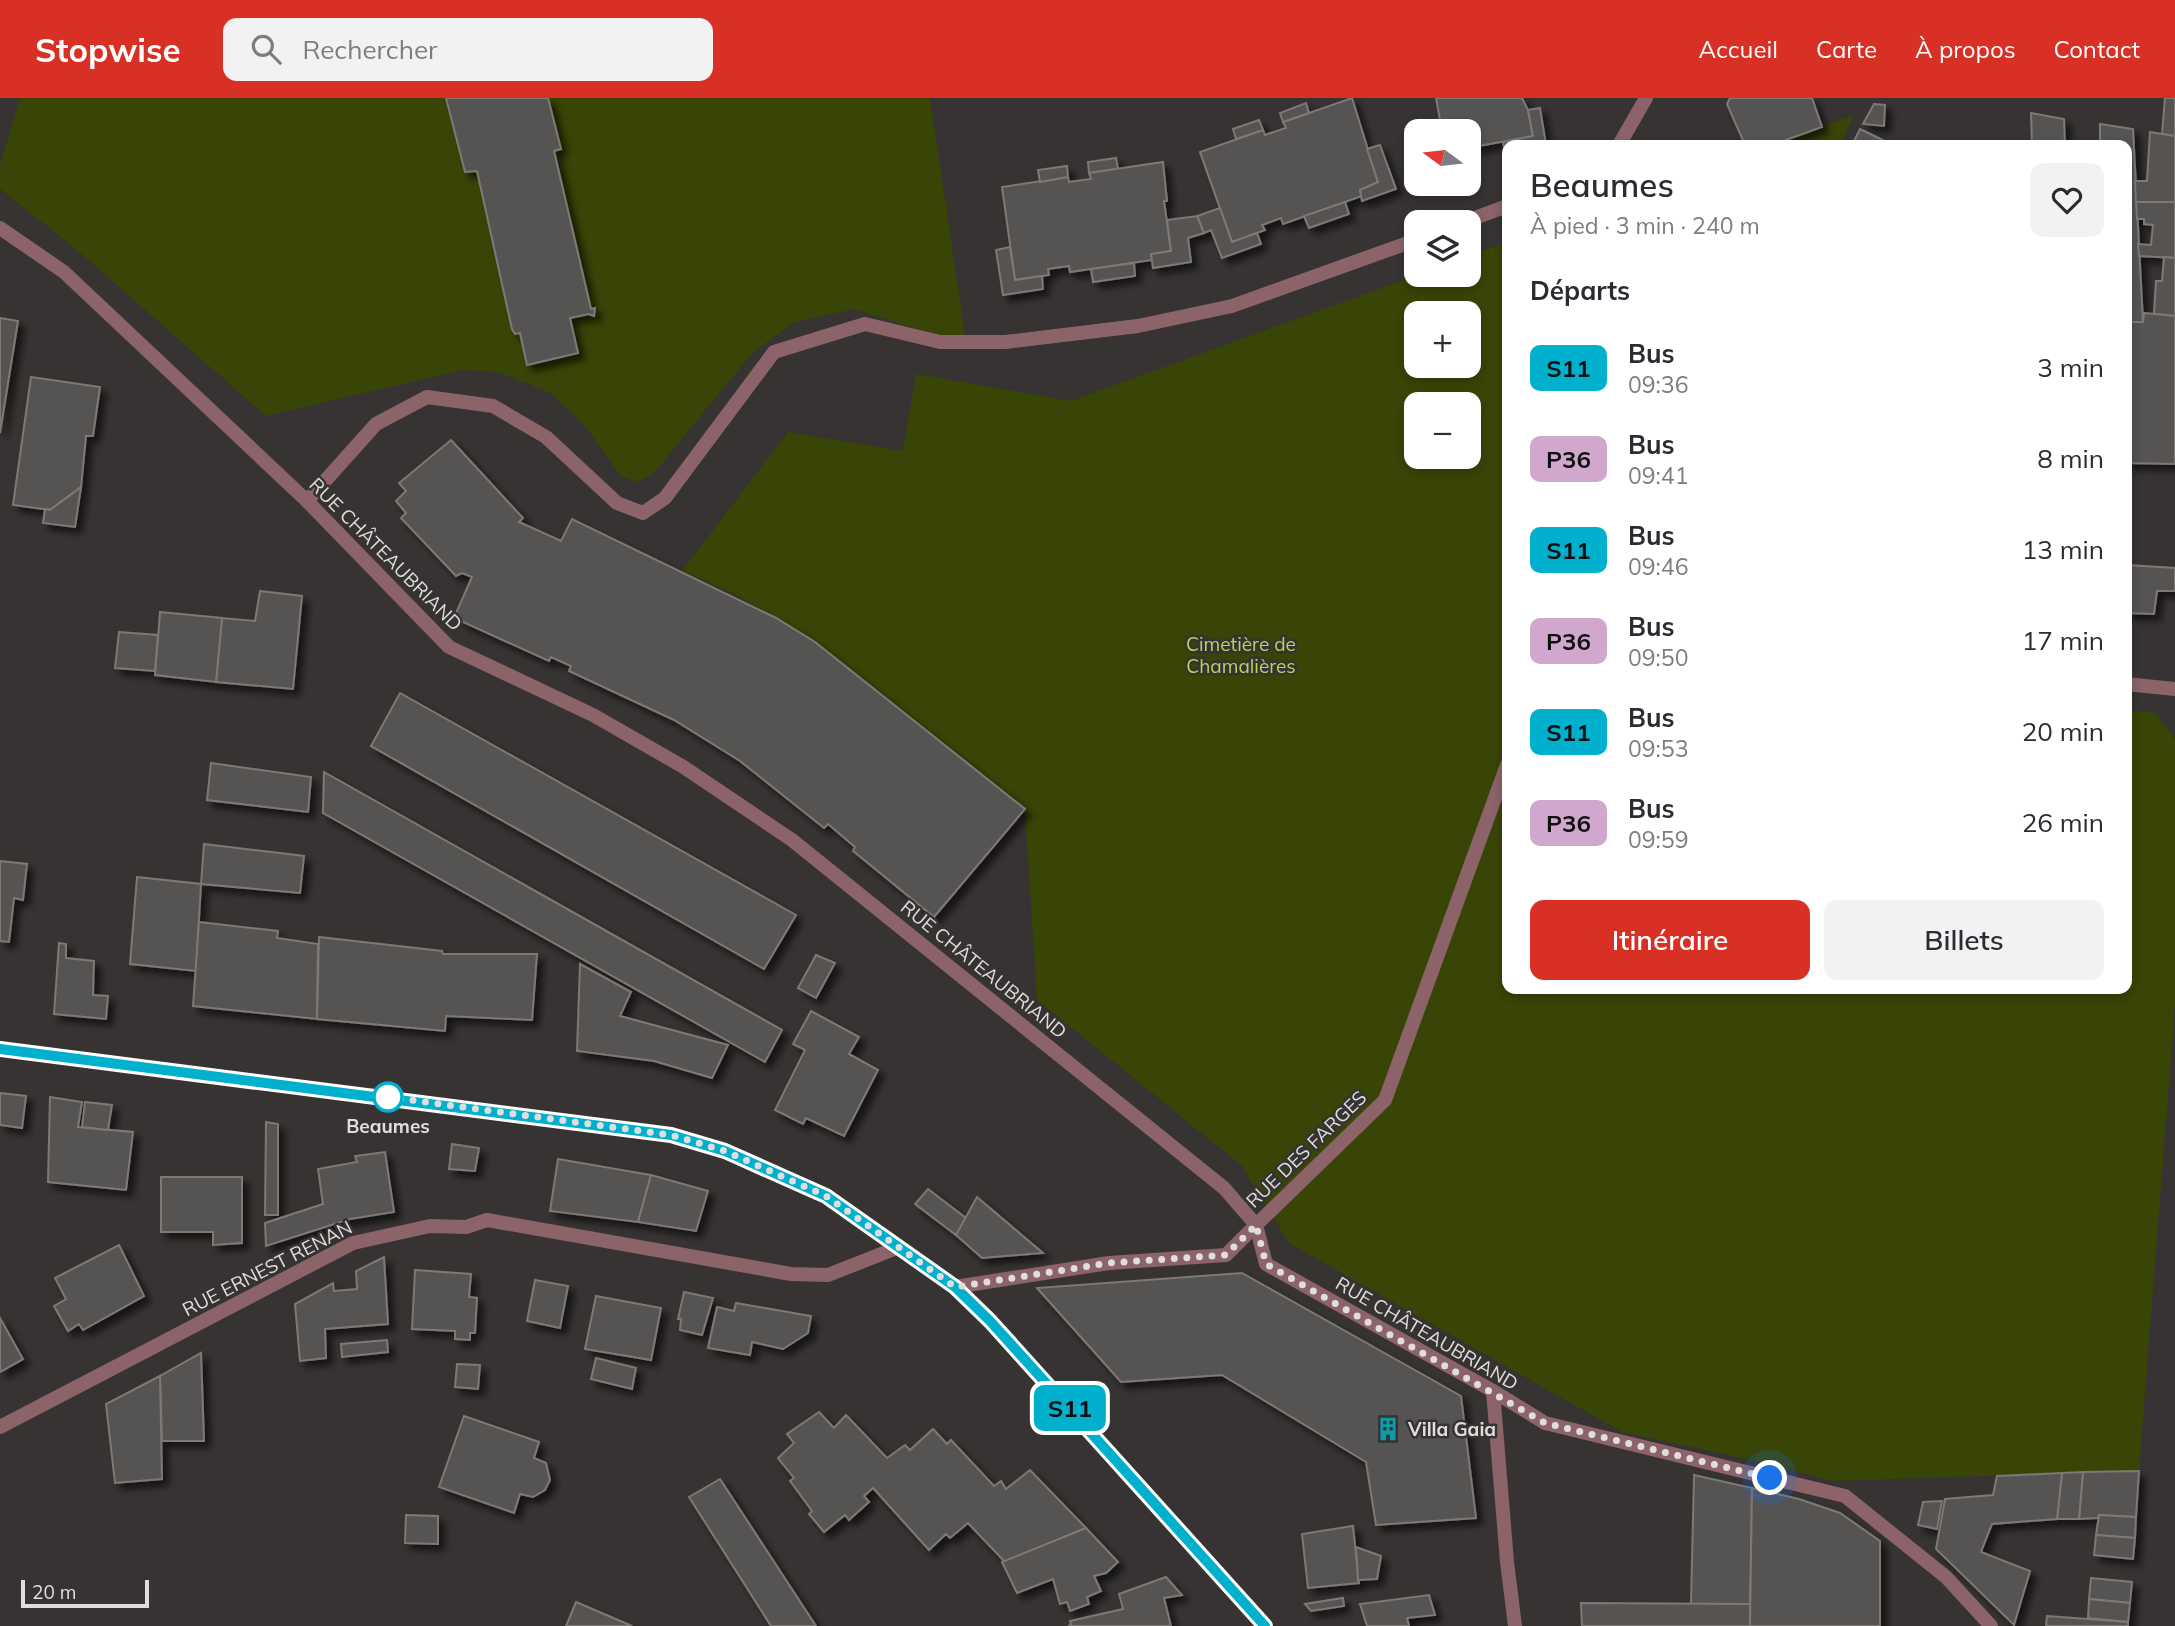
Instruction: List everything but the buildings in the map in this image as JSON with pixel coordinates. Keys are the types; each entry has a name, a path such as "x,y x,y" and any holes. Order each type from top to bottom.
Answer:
{"main road":[{"path":"0,1049 671,1135 725,1151 826,1196 955,1287 1040,1374 1265,1626"}],"street":[{"path":"1622,140 1646,98"},
{"path":"1481,216 1502,208"},
{"name":"RUE CHÂTEAUBRIAND","path":"0,228 64,272 307,501 449,647 604,721 682,766 792,840 1224,1188 1256,1225 1266,1264 1545,1423 1845,1496 1946,1577 1991,1626"},
{"path":"307,501 376,424 426,397 493,406 546,437 617,503 643,513 665,498 775,352 865,324 940,341 979,342 1005,342 1138,326 1231,306 1404,244"},
{"path":"2132,685 2175,689"},
{"name":"RUE DES FARGES","path":"955,1287 1109,1263 1226,1255 1324,1156 1385,1100 1502,779"},
{"name":"RUE ERNEST RENAN","path":"0,1427 353,1243 430,1226 466,1227 487,1220 791,1274 828,1275 899,1247"},
{"path":"1493,1391 1515,1626"}],"green space":[{"path":"20,98 930,98 965,335 939,336 854,309 795,322 753,352 653,474 636,482 621,476 587,428 551,393 499,372 462,370 266,416 78,251 0,189 0,165"},
{"path":"1854,115 1842,140 1786,140"},
{"name":"Cimetière de Chamalières","path":"1502,244 1502,994 2132,994 2132,711 2155,713 2175,739 2175,1005 2139,1471 1831,1481 1766,1463 1622,1432 1289,1243 1241,1165 1037,1000 1025,809 815,642 731,593 682,571 788,432 903,451 916,374 1071,401 1404,280 1404,287 1481,287 1481,251"}],"bus line":[{"name":"S11","path":"0,1049 600,1123 671,1135 725,1151 826,1196 955,1287 990,1321 1265,1626"}],"place":[{"name":"Beaumes","path":"388,1097"},
{"name":"Villa Gaia","path":"1388,1429"}],"route":[{"path":"388,1097 600,1123 671,1135 725,1151 826,1196 955,1287 1109,1263 1226,1255 1256,1225 1260,1250 1266,1264 1545,1423 1770,1478"}]}
